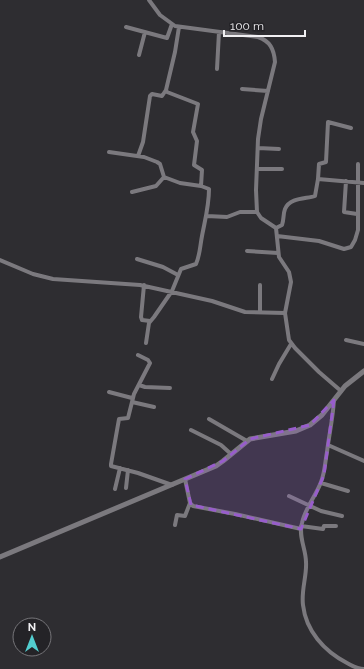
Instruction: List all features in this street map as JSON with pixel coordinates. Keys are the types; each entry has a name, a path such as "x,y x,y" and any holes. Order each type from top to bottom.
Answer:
{"street":[{"path":"149,0 160,15 172,24 179,27 258,37 268,42 274,53 275,62 261,119 256,190 257,212 264,221 276,228"},
{"path":"126,27 168,38 172,24"},
{"path":"138,156 143,142 150,96 152,94 162,96 166,90 179,27"},
{"path":"139,55 145,32"},
{"path":"217,69 219,32"},
{"path":"242,89 268,91"},
{"path":"166,90 167,92 198,104 193,132 197,141 194,165 202,170 201,186"},
{"path":"276,228 282,225 287,206 300,199 315,196 318,179 318,164 326,162 328,122 351,128"},
{"path":"258,148 279,150"},
{"path":"109,152 138,156 157,162 162,168 164,177"},
{"path":"277,236 319,241 347,249 351,247 358,232 358,164"},
{"path":"257,169 282,169"},
{"path":"146,343 149,323 172,291 182,268 196,264 199,257 202,235 207,216 209,189 201,186 180,183 164,177"},
{"path":"132,192 156,186 164,177"},
{"path":"318,179 320,178 364,184"},
{"path":"346,181 344,212 358,214"},
{"path":"207,216 227,217 240,212 257,212"},
{"path":"276,228 278,253 280,260 288,272 291,282 285,313 287,336 291,344 318,372 341,390"},
{"path":"247,252 278,253"},
{"path":"136,259 162,267 178,275"},
{"path":"0,260 33,274 53,279 144,286 217,302 241,311 285,313"},
{"path":"260,285 260,312"},
{"path":"144,286 141,317 142,320 150,321"},
{"path":"346,340 364,344"},
{"path":"272,379 291,344"},
{"path":"138,355 148,360 150,363 138,385 132,400 128,418 119,419 111,466 128,470 172,485"},
{"path":"0,557 216,466 247,441 258,436 304,428 316,421 341,390 364,371"},
{"path":"138,385 144,387 170,388"},
{"path":"109,392 154,408"},
{"path":"334,400 321,483 309,505 301,528 306,562 302,600 306,620 316,638 333,655 356,668 364,668"},
{"path":"209,419 247,441"},
{"path":"191,430 221,445 232,454"},
{"path":"328,445 364,461"},
{"path":"115,488 120,468"},
{"path":"126,488 128,470"},
{"path":"175,525 177,515 185,516 190,503 185,479"},
{"path":"321,483 348,491"},
{"path":"289,496 321,511 342,516"},
{"path":"190,503 193,506 301,528 323,529 324,526 336,526"}],"highlighted area":[{"path":"334,400 324,475 301,529 191,505 185,479 223,461 250,439 310,425"}]}
